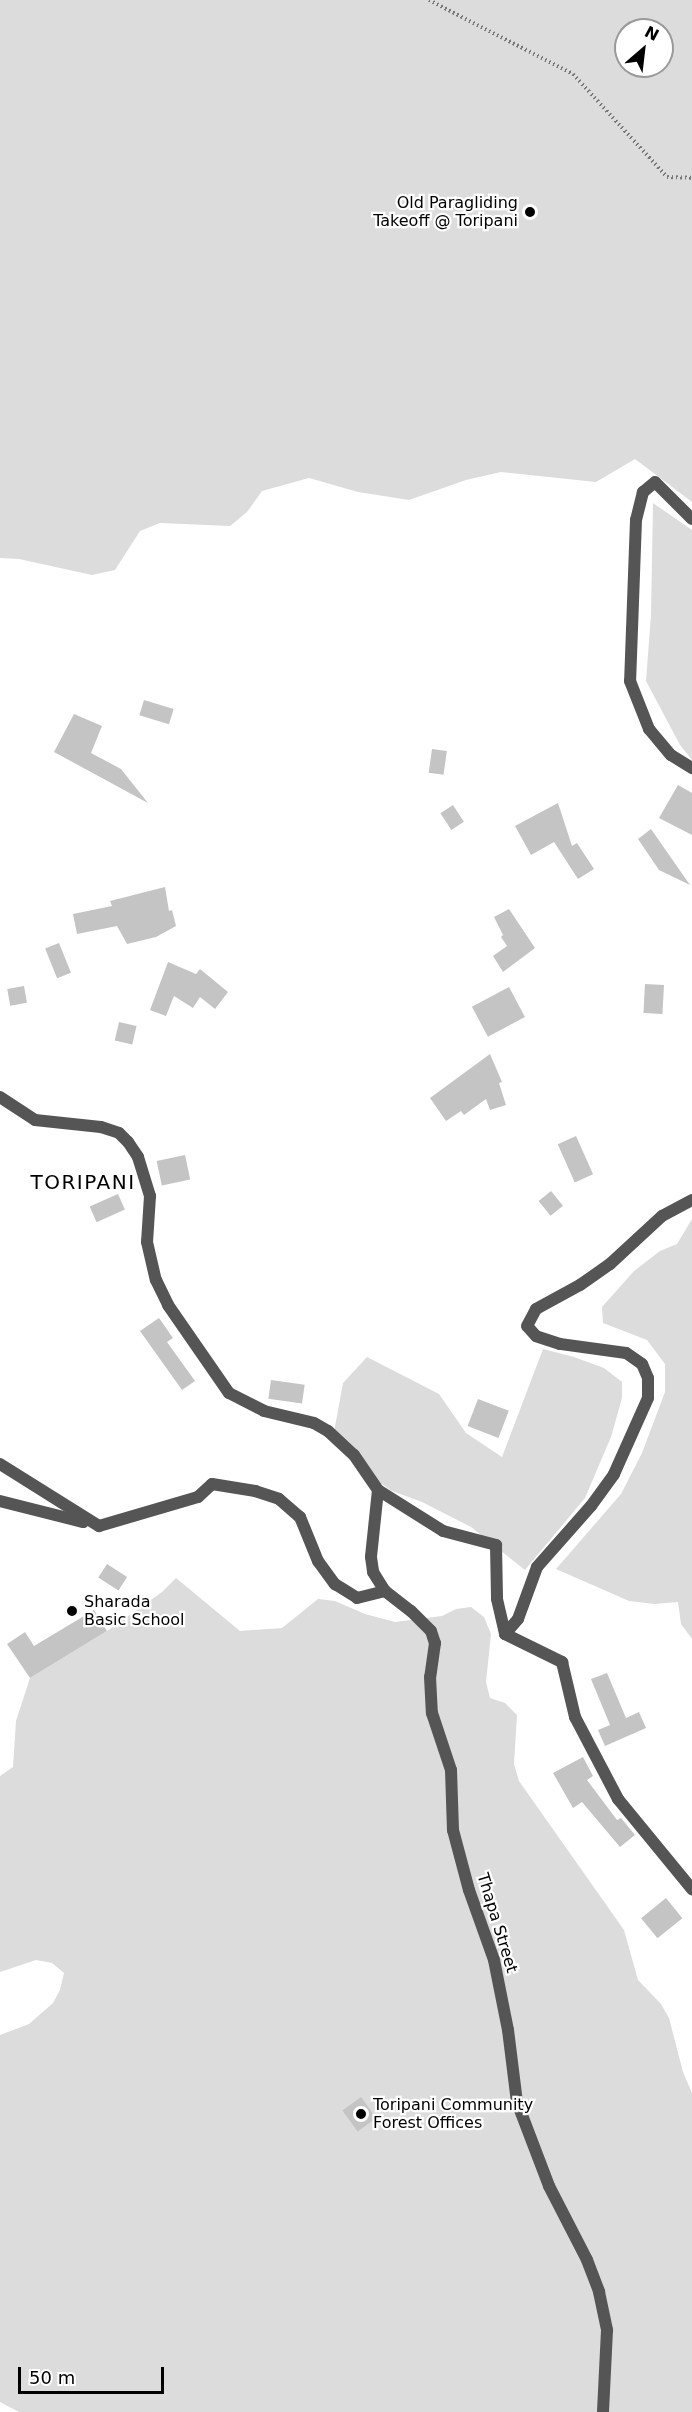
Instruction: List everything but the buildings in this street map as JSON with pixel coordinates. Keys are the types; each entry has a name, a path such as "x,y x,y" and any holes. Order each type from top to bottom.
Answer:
{"street":[{"path":"692,519 655,482 643,492 636,520 630,681 649,729 671,755 692,768"},
{"path":"0,1097 35,1120 101,1127 118,1133 128,1142 138,1157 150,1196 147,1242 156,1280 168,1305 229,1393 264,1411 314,1423 328,1431 354,1455 378,1490 443,1531 496,1545 496,1599 505,1634 562,1662 575,1717 618,1799 692,1889"},
{"path":"505,1634 518,1619 537,1567 591,1506 614,1474 648,1398 648,1378 642,1364 626,1353 560,1344 536,1335 527,1326 536,1309 580,1285 610,1263 662,1216 692,1200"},
{"path":"0,1464 99,1526"},
{"path":"0,1501 99,1526 198,1497 212,1484 255,1491 279,1499 300,1517 318,1561 335,1584 357,1598 385,1591"},
{"name":"Thapa Street","path":"378,1490 371,1557 374,1572 385,1591 432,1631 435,1643 430,1677 432,1713 451,1770 453,1830 469,1890 494,1960 508,2030 517,2102 549,2186 587,2260 599,2292 607,2330 603,2412"}],"path":[{"path":"429,0 573,74 667,177 692,178"}],"shaded area":[{"path":"0,0 692,0 692,502 635,459 596,482 501,472 466,480 409,500 358,492 309,478 262,491 247,512 230,526 160,523 140,531 115,570 92,575 19,559 0,558"},
{"path":"653,503 692,530 692,760 680,745 646,681 651,615"},
{"path":"692,1219 692,1639 681,1624 678,1602 655,1604 629,1601 556,1569 621,1494 642,1453 665,1392 665,1364 647,1340 603,1323 602,1307 634,1271 660,1251 677,1244"},
{"path":"543,1349 604,1368 622,1382 622,1398 611,1437 585,1498 525,1570 471,1527 422,1502 392,1491 373,1478 334,1432 343,1383 367,1357 439,1394 466,1433 502,1457"},
{"path":"176,1578 240,1631 282,1628 318,1599 335,1601 365,1614 395,1622 442,1616 456,1609 471,1607 484,1617 491,1634 486,1682 490,1698 505,1703 517,1715 514,1764 519,1781 624,1930 638,1980 661,2004 669,2018 683,2072 692,2093 692,2412 19,2412 0,2402 0,2035 29,2024 53,2003 60,1990 64,1973 52,1963 36,1960 0,1972 0,1776 13,1767 16,1721 30,1678 107,1631 162,1592"}],"place":[{"name":"Old Paragliding Takeoff @ Toripani","path":"530,212"},
{"name":"Sharada Basic School","path":"72,1611"},
{"name":"Toripani Community Forest Offices","path":"361,2114"}],"district":[{"name":"TORIPANI","path":"83,1182"}]}
